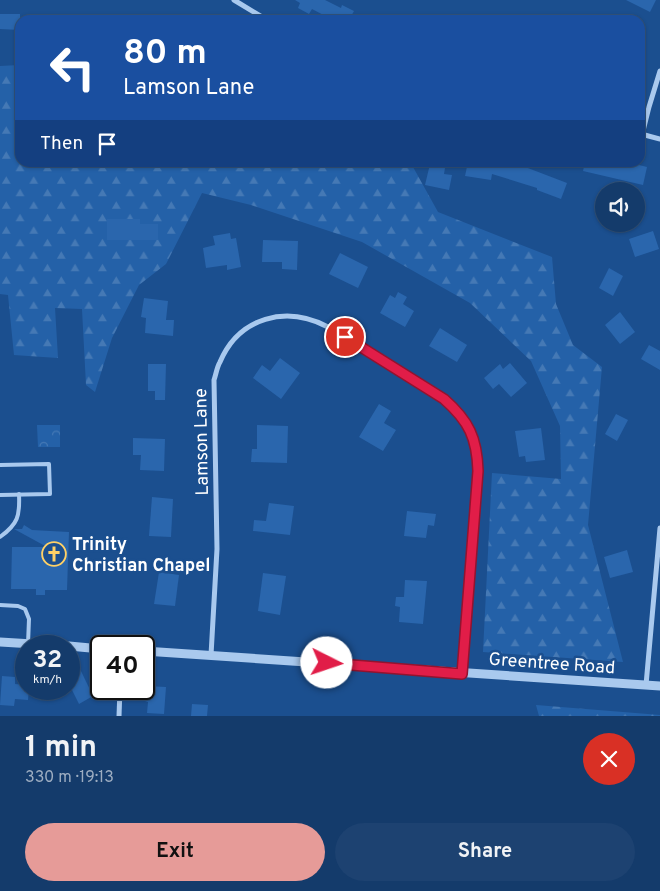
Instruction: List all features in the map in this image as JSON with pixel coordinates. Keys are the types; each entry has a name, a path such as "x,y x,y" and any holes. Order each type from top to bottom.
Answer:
{"street":[{"path":"234,0 259,15"},
{"path":"645,121 660,71"},
{"path":"645,135 660,139"},
{"name":"Lamson Lane","path":"211,654 217,549 214,380 220,361 240,333 253,324 267,318 283,315 299,316 328,327 444,399 465,420 472,435 477,451 478,471 462,674"},
{"path":"646,685 660,528"},
{"path":"0,642 15,643"},
{"name":"Greentree Road","path":"155,651 211,654 462,674 660,686"},
{"path":"119,716 120,700"}],"lane":[{"path":"0,465 49,464 50,494 0,495"},
{"path":"0,537 18,519 20,510 19,494"},
{"path":"0,605 18,606 25,609 29,619 28,635"}],"green space":[{"path":"15,65 15,167 413,167 438,212 552,257 556,304 573,345 602,367 588,525 623,662 483,652 492,473 561,479 560,426 531,361 470,303 362,242 251,205 202,193 166,264 139,285 112,338 95,392 86,385 82,309 55,308 58,358 14,355 8,295 0,294 0,66"},
{"path":"37,425 60,425 60,447 38,447"},
{"path":"536,705 660,715 660,716 539,716"}],"building":[{"path":"295,0 325,0 341,8 342,5 354,11 352,15 323,15 312,9 309,14 298,8 300,3"},
{"path":"626,0 656,0 650,12"},
{"path":"0,14 20,14 15,15 15,30 0,29"},
{"path":"429,167 445,168 444,174 452,175 449,190 425,185"},
{"path":"467,167 525,167 567,183 561,199 537,190 537,188 492,174 491,180 465,176"},
{"path":"584,167 647,167 644,182 630,182 583,171"},
{"path":"107,219 140,219 140,224 158,224 158,240 107,240"},
{"path":"653,231 659,249 635,257 629,239"},
{"path":"230,233 231,239 236,238 241,267 227,270 227,265 206,268 203,248 215,245 213,236"},
{"path":"263,240 298,241 297,270 282,269 282,262 262,262"},
{"path":"340,253 368,267 358,288 329,274"},
{"path":"609,268 623,276 613,296 599,288"},
{"path":"398,292 407,297 403,304 414,311 405,327 380,313 390,295 395,298"},
{"path":"144,298 168,301 166,320 174,320 173,336 145,333 146,318 141,317"},
{"path":"620,312 635,332 620,344 605,325"},
{"path":"440,328 467,345 457,362 429,346"},
{"path":"649,345 660,351 660,370 641,359"},
{"path":"280,358 300,373 281,399 253,378 262,365 270,371"},
{"path":"510,363 527,383 511,397 499,384 493,389 484,378 500,364 503,369"},
{"path":"148,364 166,364 165,400 155,400 155,391 148,391"},
{"path":"379,404 391,411 384,423 396,430 383,451 359,437"},
{"path":"616,414 628,420 617,441 605,434"},
{"path":"257,425 288,426 287,463 251,462 252,449 257,449"},
{"path":"541,428 545,460 526,462 525,456 519,457 515,431"},
{"path":"133,438 165,439 164,471 140,470 141,455 133,455"},
{"path":"152,497 173,499 171,537 149,536"},
{"path":"269,503 294,506 290,535 253,531 254,520 266,521"},
{"path":"407,511 436,514 434,526 428,525 426,538 404,536"},
{"name":"Trinity Christian Chapel","path":"24,525 32,530 69,532 67,590 45,590 45,595 36,595 36,589 11,589 12,547 47,547 14,529 22,529"},
{"path":"627,550 633,572 610,578 604,557"},
{"path":"159,572 179,575 175,606 154,604"},
{"path":"263,573 286,576 280,615 258,611"},
{"path":"405,580 427,581 423,624 399,622 400,607 395,606 396,597 404,597"},
{"path":"80,669 90,690 90,698 79,704 77,700 80,700"},
{"path":"2,676 15,677 14,706 0,705"},
{"path":"155,686 166,687 164,714 147,713 148,702 145,701 155,700"},
{"path":"192,704 208,705 207,716 191,716"}],"place":[{"name":"Trinity Christian Chapel","path":"54,554"}],"route":[{"path":"327,663 462,674 478,471 477,451 472,435 465,420 455,408 444,399 345,337"}]}
